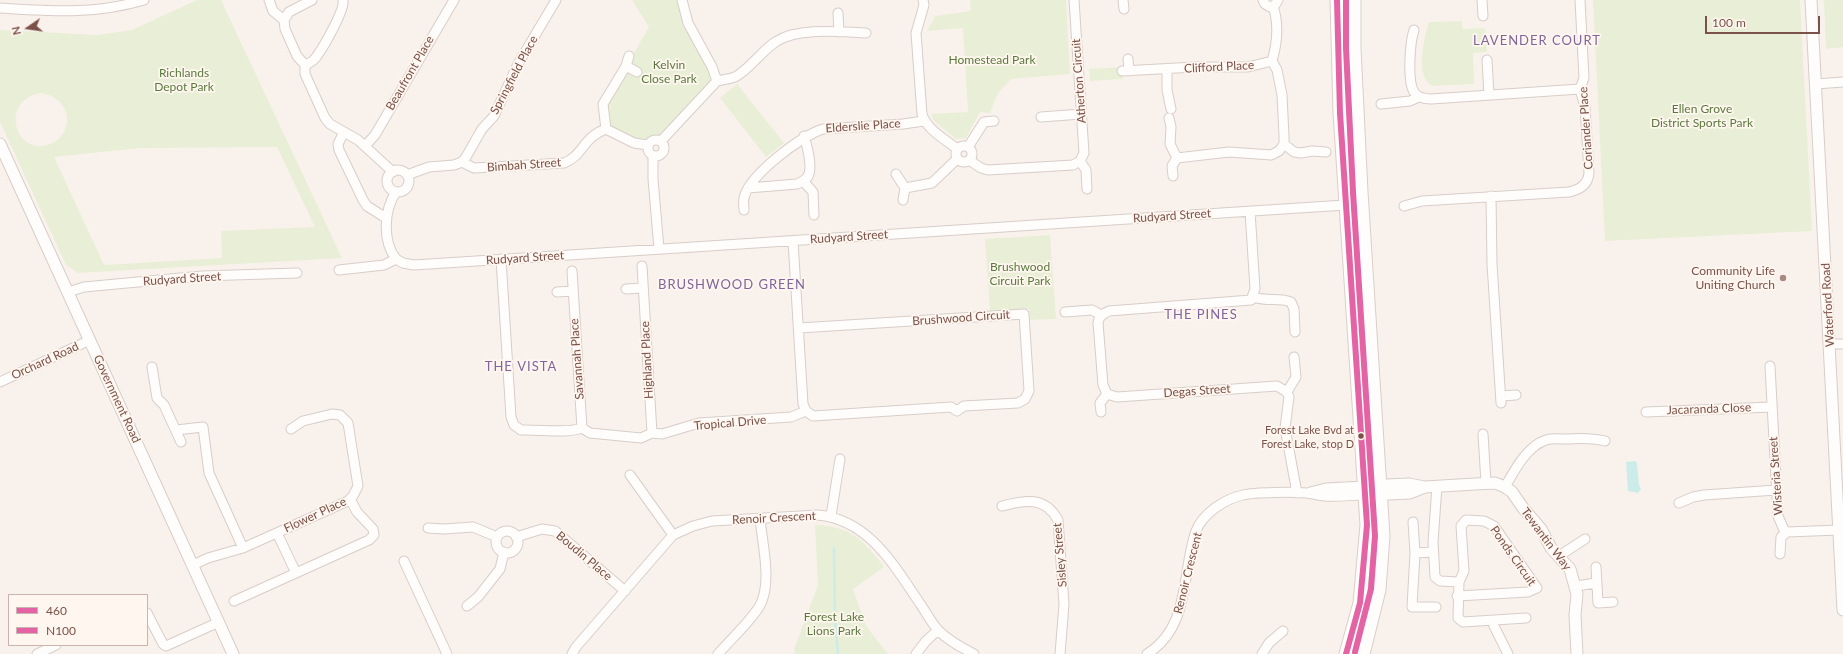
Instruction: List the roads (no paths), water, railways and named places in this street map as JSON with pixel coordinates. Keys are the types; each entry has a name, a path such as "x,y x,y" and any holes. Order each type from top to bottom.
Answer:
{"main road":[{"path":"1337,0 1340,113 1367,525 1360,603 1346,654"},
{"path":"1354,0 1354,48 1361,204 1380,490 1382,562 1377,597 1363,654"}],"street":[{"path":"0,8 54,12 90,11 129,5 144,0"},
{"path":"269,0 273,11 284,20"},
{"path":"312,0 289,12 284,20 285,29 297,56 305,65 305,74 325,118 330,124 365,146 393,172"},
{"path":"305,65 311,63 317,56 342,9 343,0"},
{"name":"Beaufront Place","path":"365,146 374,135 454,0"},
{"name":"Springfield Place","path":"462,162 482,129 494,116 518,64 556,0"},
{"path":"682,0 688,23 712,67 716,81"},
{"path":"923,0 924,5 916,33 922,114 924,120 931,128 957,149"},
{"name":"Atherton Circuit","path":"1074,0 1084,153 1080,161 1086,170 1087,189"},
{"path":"1173,176 1172,166 1177,158 1229,152 1271,155 1279,151 1284,144 1282,95 1277,70 1272,62 1276,50 1275,3 1267,6 1263,0"},
{"path":"1482,0 1483,16"},
{"name":"Coriander Place","path":"1404,206 1422,200 1569,192 1578,189 1586,183 1589,174 1586,107 1580,89 1584,78 1580,0"},
{"name":"Waterford Road","path":"1811,0 1843,610"},
{"path":"838,12 838,32"},
{"path":"1414,30 1411,41 1412,85 1415,94 1419,97 1431,99 1580,89"},
{"path":"661,141 716,81 735,77 776,41 787,36 802,33 866,33"},
{"path":"629,56 626,66 603,104 606,129 634,143 648,145 654,140 661,141"},
{"name":"Clifford Place","path":"1128,59 1126,71 1167,70 1195,67 1221,69 1248,67 1272,62"},
{"path":"1487,60 1489,95"},
{"path":"626,66 637,72"},
{"name":"Clifford Place","path":"1167,70 1167,90 1171,127 1170,144 1177,158"},
{"path":"1816,84 1843,82"},
{"path":"1381,104 1410,101 1419,97"},
{"path":"1041,117 1082,114"},
{"name":"Elderslie Place","path":"744,210 743,199 753,180 804,136 823,129 903,124 924,120"},
{"path":"968,147 984,122 994,120"},
{"name":"Bimbah Street","path":"462,162 474,168 564,163 585,151 586,140 598,132 606,129"},
{"path":"344,132 338,144 339,150 363,200 367,206 386,218"},
{"path":"748,188 797,184 804,182 809,174 808,147 804,136"},
{"path":"648,145 648,151 654,156 659,156 663,153 664,147 661,141"},
{"name":"Government Road","path":"0,144 233,654"},
{"path":"1284,144 1294,152 1326,152"},
{"path":"957,149 963,146 968,147"},
{"path":"957,159 963,162 969,160 972,154 968,147"},
{"path":"957,149 957,159"},
{"path":"654,156 653,179 659,249"},
{"path":"905,188 932,183 957,159"},
{"path":"969,160 981,168 988,170 1073,165 1080,161"},
{"path":"407,175 429,168 454,165 462,162"},
{"path":"401,171 407,175 409,183 408,187 401,192 396,192 389,187 388,183 390,174 393,172 401,171"},
{"path":"896,174 905,188 903,200"},
{"path":"804,182 812,192 814,215"},
{"path":"339,270 384,265 396,259 388,245 386,218 390,201 396,192"},
{"path":"1491,196 1492,264 1501,400 1516,395"},
{"name":"Rudyard Street","path":"396,259 403,263 414,265 1361,204"},
{"path":"1100,412 1100,403 1106,394 1103,385 1099,331 1099,319 1101,315 1109,311 1247,302 1254,297 1256,289 1250,211"},
{"path":"793,240 803,404 806,411"},
{"name":"Tropical Drive","path":"501,259 511,417 514,425 521,430 545,429 573,432 582,428 590,433 641,438 652,433 662,434 699,423 791,418 806,411"},
{"name":"Highland Place","path":"642,266 652,433"},
{"name":"Savannah Place","path":"572,271 582,428"},
{"name":"Rudyard Street","path":"68,292 84,287 186,278 297,273"},
{"path":"626,289 643,288"},
{"path":"557,292 573,291"},
{"path":"1254,297 1264,300 1287,300 1291,302 1294,309 1295,332"},
{"path":"1064,312 1092,310 1101,315"},
{"name":"Brushwood Circuit","path":"799,328 1024,314 1029,392 1025,399 1018,403 964,406 958,411 951,407 813,416 806,411"},
{"name":"Orchard Road","path":"0,382 90,340"},
{"path":"1830,344 1843,344"},
{"path":"1294,357 1296,377 1287,392 1289,397 1286,428 1302,493"},
{"name":"Wisteria Street","path":"1770,366 1778,516 1784,530 1787,532 1839,530"},
{"path":"152,367 157,398 164,406 181,442"},
{"name":"Degas Street","path":"1106,394 1117,397 1277,386 1287,392"},
{"name":"Jacaranda Close","path":"1646,412 1772,407"},
{"name":"Flower Place","path":"193,565 208,558 243,548 350,499 358,486 348,423 340,415 332,414 303,421 291,429"},
{"path":"176,430 203,427 209,473 243,548"},
{"path":"1483,434 1486,483"},
{"path":"1365,490 1410,493 1425,487 1486,483 1495,483 1506,487 1517,467 1538,444 1546,440 1590,437 1605,441"},
{"path":"831,516 840,459"},
{"path":"630,475 673,535"},
{"path":"1437,486 1433,552 1436,578 1443,581 1458,582"},
{"name":"Tewantin Way","path":"1506,487 1512,492 1523,508 1535,521 1551,548 1570,569 1576,586 1577,654"},
{"name":"Renoir Crescent","path":"1146,654 1160,651 1166,636 1177,618 1184,599 1197,529 1206,516 1229,499 1244,494 1302,493 1326,488 1365,490"},
{"path":"1679,503 1693,497 1704,495 1776,490"},
{"path":"234,601 369,540 374,535 372,529 357,512 350,499"},
{"name":"Sisley Street","path":"1002,506 1020,502 1042,503 1054,512 1058,520 1064,604 1060,654"},
{"name":"Renoir Crescent","path":"572,654 576,646 673,535 693,526 712,521 818,514 831,516 865,533 878,545 938,630 962,648 974,654"},
{"path":"718,654 756,612 765,591 766,580 760,518"},
{"name":"Ponds Circuit","path":"1466,520 1484,520 1494,526 1537,588 1528,592 1457,596 1458,582 1464,572 1461,526 1466,520"},
{"path":"1413,522 1414,553 1412,607 1436,607"},
{"name":"Boudin Place","path":"428,528 444,529 473,527 498,537 502,532 508,531 516,536 542,529 556,531 625,591"},
{"path":"1780,554 1781,537 1787,532"},
{"path":"276,533 296,573"},
{"path":"504,552 514,550 517,544 516,536"},
{"path":"498,537 497,545 504,552"},
{"path":"1559,556 1585,539"},
{"path":"467,606 478,597 500,569 504,552"},
{"path":"1414,553 1433,552"},
{"path":"404,561 447,654"},
{"path":"1596,567 1598,603 1613,602"},
{"path":"1576,586 1596,583"},
{"path":"1457,596 1457,615 1461,621 1526,618"},
{"path":"148,615 167,650 219,622"},
{"path":"1494,626 1508,654"},
{"path":"916,654 938,630"},
{"path":"1262,654 1270,643 1283,631"},
{"path":"37,654 54,646"}],"water":[{"path":"1635,461 1637,463 1639,485 1641,489 1638,493 1628,491 1626,462"}],"waterway":[{"path":"834,548 835,621 838,654"}],"place":[{"name":"Community Life Uniting Church","path":"1783,278"},
{"name":"Forest Lake Bvd at Forest Lake, stop D","path":"1361,436"}],"district":[{"name":"LAVENDER COURT","path":"1537,41"},
{"name":"BRUSHWOOD GREEN","path":"732,285"},
{"name":"THE PINES","path":"1201,315"},
{"name":"THE VISTA","path":"521,367"}],"park label":[{"name":"Homestead Park","path":"992,60"},
{"name":"Kelvin Close Park","path":"669,72"},
{"name":"Richlands Depot Park","path":"184,80"},
{"name":"Ellen Grove District Sports Park","path":"1702,116"},
{"name":"Brushwood Circuit Park","path":"1020,274"},
{"name":"Forest Lake Lions Park","path":"834,624"}]}
